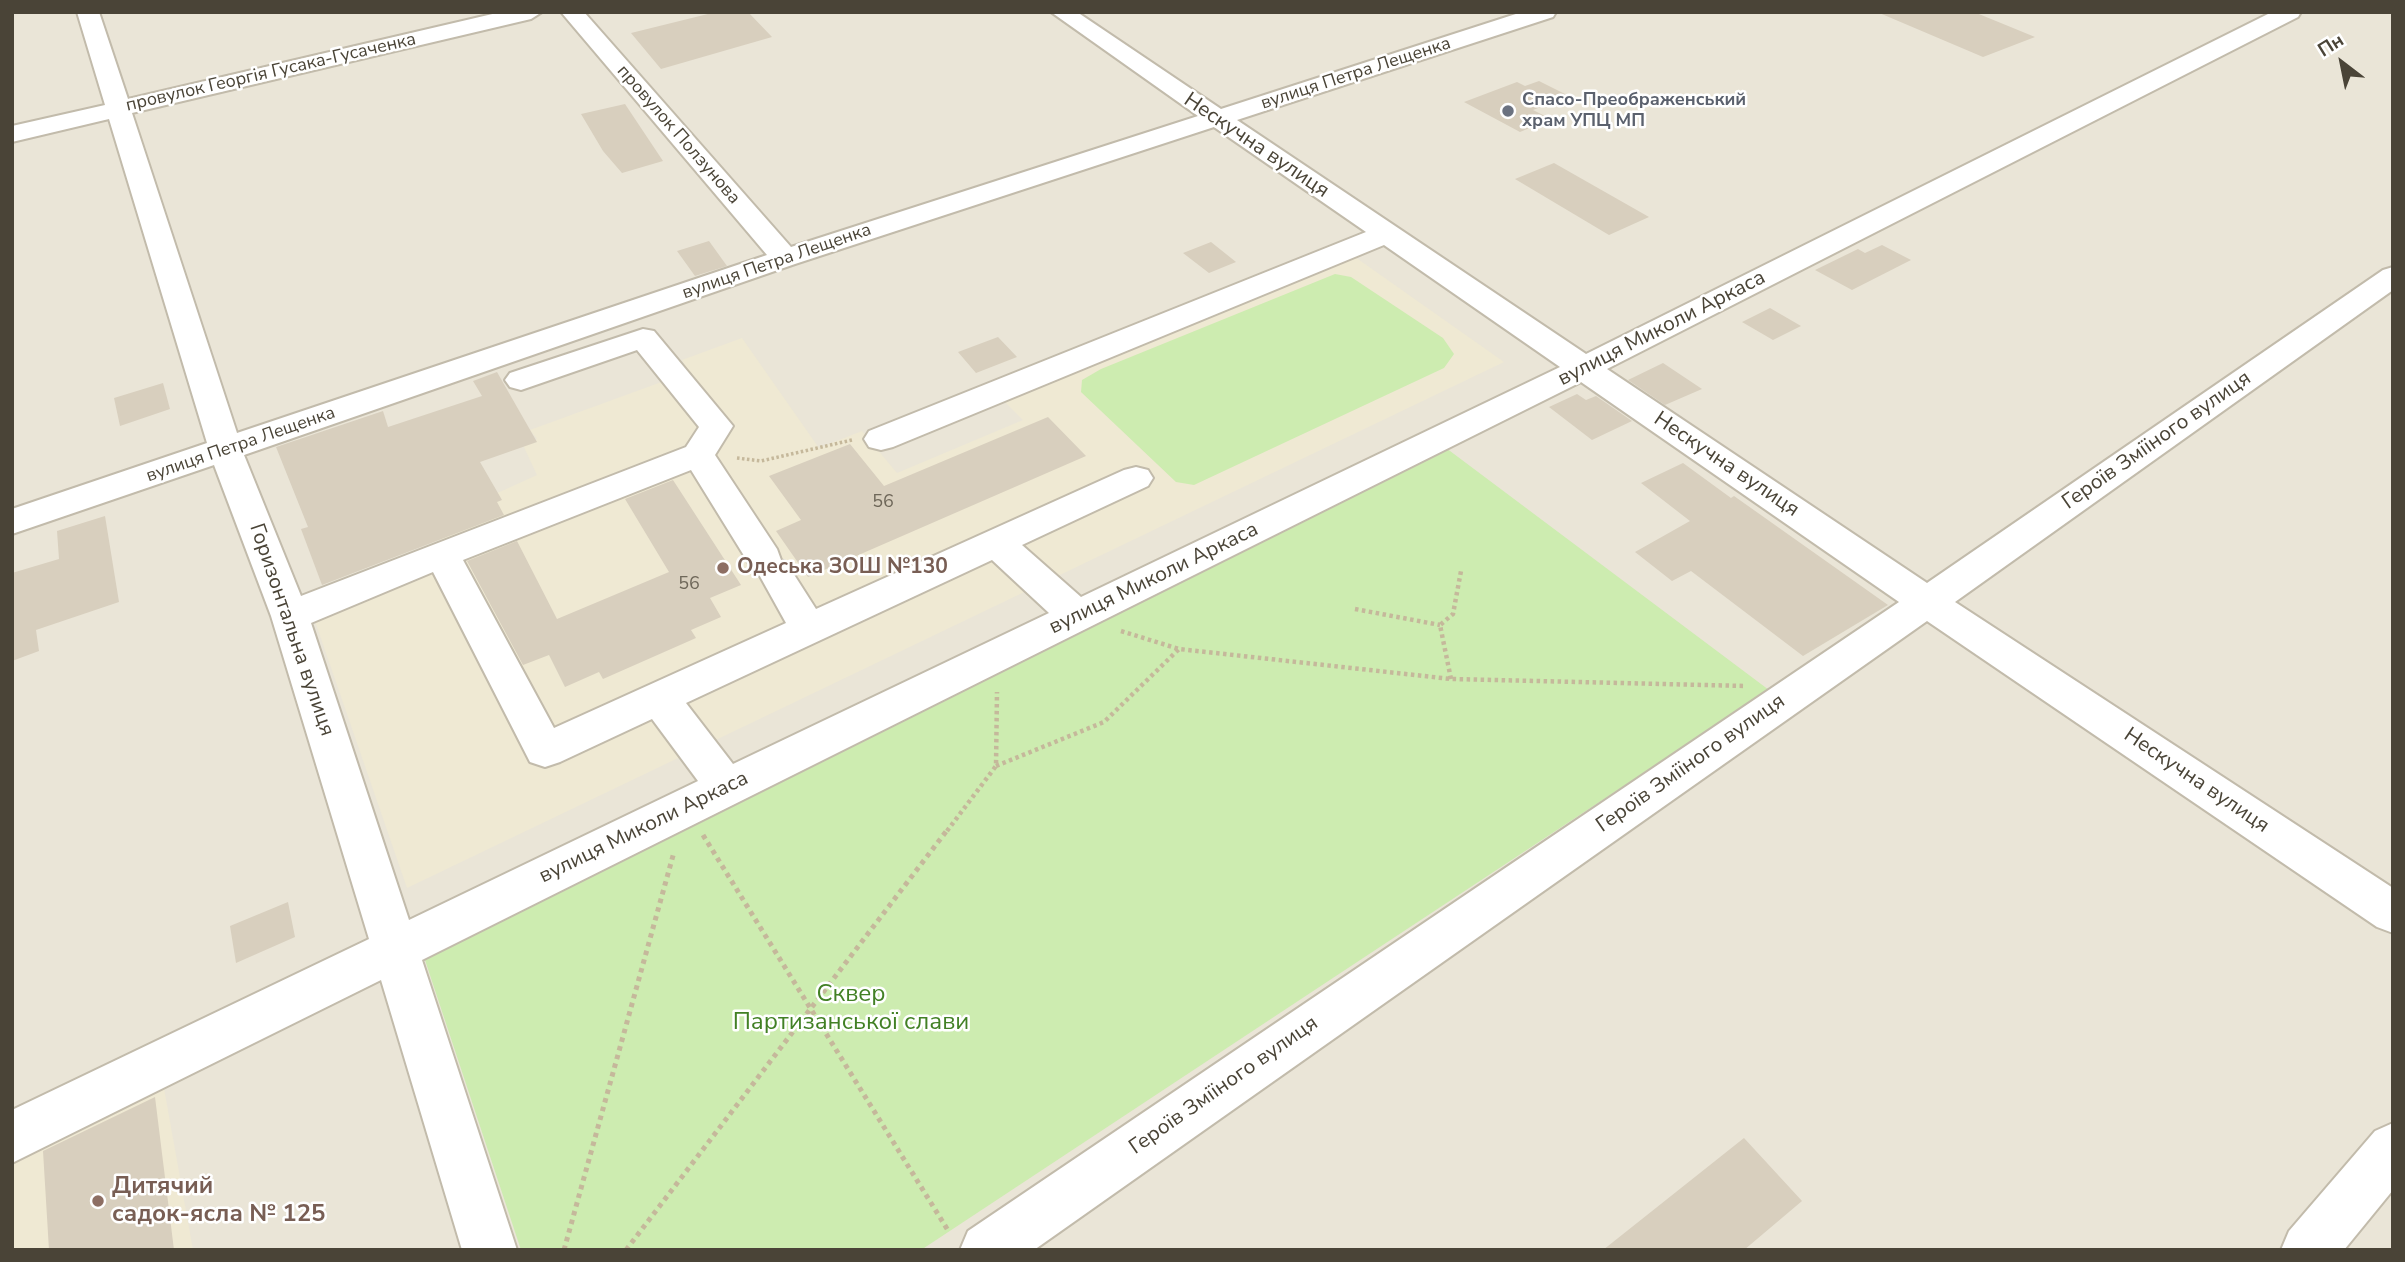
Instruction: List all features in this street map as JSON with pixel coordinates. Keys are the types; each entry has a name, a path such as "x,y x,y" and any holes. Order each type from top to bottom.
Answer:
{"street":[{"name":"Горизонтальна вулиця","path":"88,12 121,108 226,451 290,615 490,1250"},
{"name":"провулок Георгія Гусака-Гусаченка","path":"12,134 531,12"},
{"name":"провулок Ползунова","path":"572,12 785,258"},
{"name":"Нескучна вулиця","path":"1062,12 1215,119 1927,602 2393,913"},
{"path":"1463,12 1495,29"},
{"name":"вулиця Петра Лещенка","path":"12,522 785,258 1545,12"},
{"name":"вулиця Миколи Аркаса","path":"12,1137 1584,368 2291,12"},
{"path":"881,439 1386,234"},
{"name":"Героїв Зміїного вулиця","path":"970,1244 1803,687 2393,276"},
{"path":"290,615 698,455 716,426 643,338 521,380"},
{"path":"698,455 809,629"},
{"path":"442,554 545,750 1136,478"},
{"path":"995,542 1077,616"},
{"path":"659,698 727,788"},
{"path":"2308,1250 2393,1149"}],"path":[{"path":"698,455 761,461 850,440 881,439"},
{"path":"1440,625 1453,614 1461,571"},
{"path":"1355,609 1440,625"},
{"path":"1077,616 1179,649 1451,679 1803,687"},
{"path":"1440,625 1451,679"},
{"path":"626,1250 996,766 1104,722 1179,649"},
{"path":"996,766 997,656"},
{"path":"686,808 811,1010 970,1244"},
{"path":"565,1250 686,808"}],"shaded area":[{"path":"12,12 2393,12 2393,1250 12,1250"},
{"name":"Одеська ЗОШ №130","path":"1355,257 1504,362 407,888 306,595 442,542 436,521 537,475 523,445 537,439 530,430 689,372 682,360 742,338 819,448 862,431 897,473 1023,420 1005,402"},
{"name":"Дитячий садок-ясла № 125","path":"162,1077 193,1250 12,1250 12,1152"}],"green space":[{"path":"1335,274 1351,277 1443,338 1454,354 1444,368 1194,485 1176,482 1081,392 1082,380 1101,369"},
{"name":"Сквер Партизанської слави","path":"1446,448 1769,690 921,1250 521,1250 423,954"}],"building":[{"path":"716,12 748,12 772,37 661,69 631,33"},
{"path":"1877,12 1974,12 2035,37 1983,57"},
{"path":"1539,81 1569,96 1533,110 1551,119 1520,132 1464,102 1517,82 1525,86"},
{"path":"625,104 663,161 622,173 603,151 581,114"},
{"path":"1554,163 1649,217 1609,235 1515,179"},
{"path":"709,241 727,266 695,276 677,251"},
{"path":"1211,242 1236,262 1209,273 1183,253"},
{"path":"1882,245 1911,260 1852,290 1815,270 1858,249 1865,253"},
{"path":"1770,308 1801,326 1773,340 1742,322"},
{"path":"998,337 1017,357 976,373 958,352"},
{"path":"1663,363 1702,389 1665,405 1628,380"},
{"path":"497,372 537,442 480,462 502,500 497,502 504,515 322,585 301,529 308,527 276,447 383,411 388,427 482,396 473,381"},
{"path":"163,383 170,409 120,426 114,398"},
{"path":"1577,394 1586,400 1596,396 1632,421 1592,440 1549,407"},
{"path":"1048,417 1086,456 808,577 776,531 801,520 769,476 850,444 884,486"},
{"path":"1683,463 1888,605 1803,656 1691,571 1672,581 1635,552 1690,521 1641,483"},
{"path":"673,480 741,585 710,598 721,617 691,630 696,638 603,679 599,672 565,687 549,655 523,665 467,561 517,541 557,619 669,572 625,499"},
{"path":"105,516 119,602 36,630 39,651 12,661 12,573 59,559 57,531"},
{"path":"288,902 295,937 236,963 230,926"},
{"name":"Дитячий садок-ясла № 125","path":"155,1097 174,1250 49,1250 43,1151"},
{"path":"1744,1138 1802,1201 1744,1250 1603,1250"}],"place":[{"name":"Спасо-Преображенський храм УПЦ МП","path":"1508,111"},
{"name":"Одеська ЗОШ №130","path":"723,568"},
{"name":"Дитячий садок-ясла № 125","path":"98,1201"}]}
